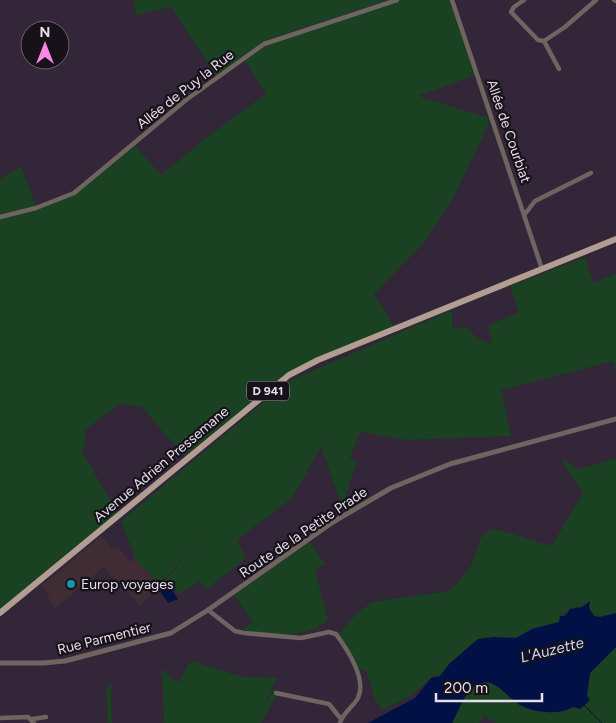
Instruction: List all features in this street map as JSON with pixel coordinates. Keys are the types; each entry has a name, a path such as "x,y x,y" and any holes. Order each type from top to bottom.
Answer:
{"main road":[{"name":"D 941","path":"542,269 616,239"},
{"name":"Avenue Adrien Pressemane","path":"0,613 289,375 318,360 542,269"}],"street":[{"name":"Allée de Puy la Rue","path":"0,217 36,208 74,193 186,100 264,44 397,0"},
{"name":"Allée de Courbiat","path":"452,0 542,269"},
{"path":"524,0 514,7 511,12 538,40 544,42 559,69"},
{"path":"544,42 566,27 596,0"},
{"path":"525,214 535,201 591,173"},
{"name":"Route de la Petite Prade","path":"208,610 333,522 391,488 450,464 616,419"},
{"path":"208,610 235,631 244,633 302,638 329,632 336,634 352,661 360,685 357,700 341,721 329,704 276,693"},
{"name":"Rue Parmentier","path":"0,663 43,663 65,660 171,633 208,610"},
{"path":"0,718 33,721 46,717"}],"shaded area":[{"name":"Europ voyages","path":"101,536 113,550 118,547 130,562 136,558 159,586 140,606 104,567 54,609 43,585"}],"green space":[{"path":"133,0 388,0 267,40 216,76 171,7 136,15"},
{"path":"401,0 450,0 476,75 418,96 489,118 488,126 452,200 422,245 374,294 394,326 293,369 186,455 182,454 143,408 120,403 84,431 86,438 82,452 118,513 0,609 0,218 75,194 135,145 161,175 211,134 266,94 245,60 267,45"},
{"path":"21,166 36,206 0,215 0,180"},
{"path":"585,257 593,283 616,274 616,372 613,361 501,390 511,436 406,440 360,432 350,458 357,461 342,507 321,446 293,497 237,540 246,558 207,589 199,582 179,594 169,579 154,593 203,536 159,585 135,558 121,521 289,381 452,310 452,328 467,327 477,338 492,344 489,325 519,312 510,286"},
{"path":"616,459 616,614 597,617 577,606 560,616 559,622 532,629 516,638 493,637 472,643 440,676 431,678 411,696 382,710 375,700 366,670 357,669 338,635 355,615 372,602 450,591 470,568 481,537 492,529 552,545 583,493 562,462 565,460 577,469"},
{"path":"308,543 311,543 325,564 315,570 328,620 320,626 299,633 264,634 242,630 253,622 234,595"},
{"path":"616,647 616,723 496,723 484,716 479,723 452,723 462,703 475,686 488,682 500,688 516,703 534,710 555,712 574,707 580,709 590,700 587,697 590,673"},
{"path":"194,662 244,677 277,678 264,705 276,687 277,695 261,723 164,723 162,668 174,681 180,681 189,663"},
{"path":"111,682 112,723 108,723 106,690"}],"water":[{"path":"167,583 178,599 168,603 159,589"},
{"name":"L'Auzette","path":"590,601 589,608 594,616 600,617 616,613 616,647 590,673 587,696 590,700 580,709 574,707 555,712 534,710 517,703 495,685 484,682 472,688 462,702 452,723 368,723 415,698 431,678 440,676 449,664 478,639 493,637 516,638 532,629 559,622 560,616 565,616 570,609 582,607"}],"waterway":[{"path":"584,705 602,723"}],"place":[{"name":"Europ voyages","path":"71,584"}]}
